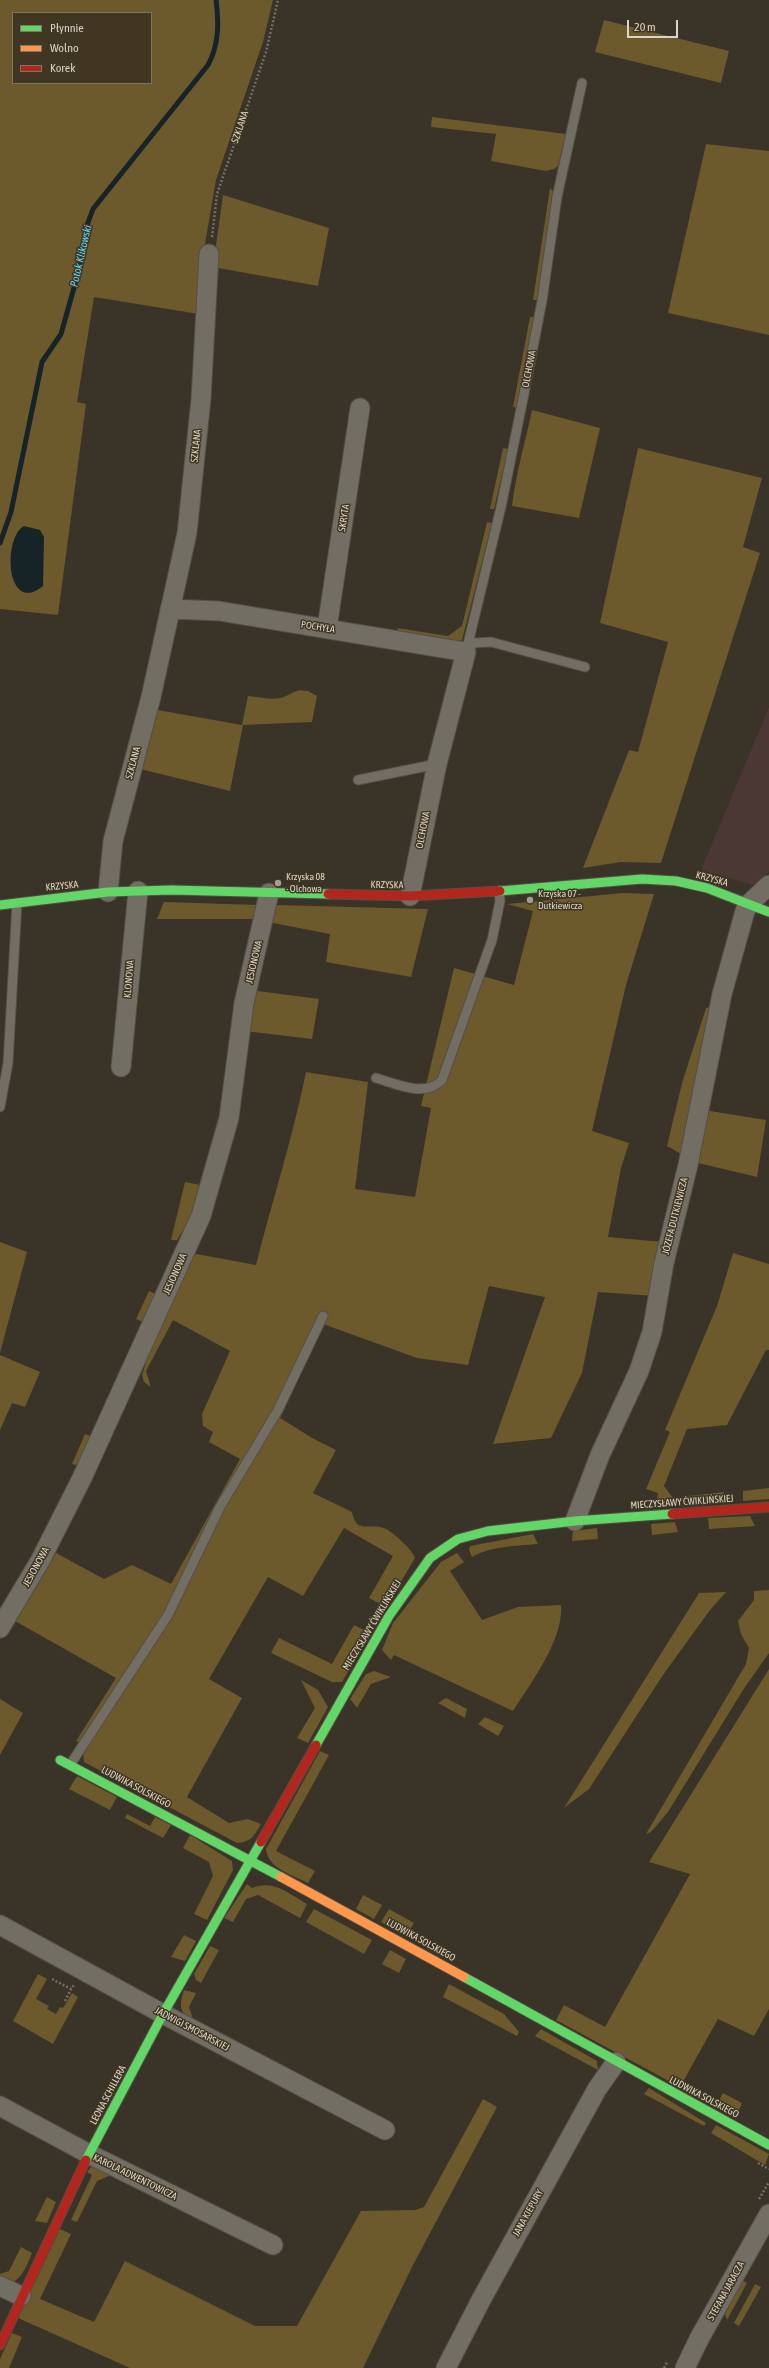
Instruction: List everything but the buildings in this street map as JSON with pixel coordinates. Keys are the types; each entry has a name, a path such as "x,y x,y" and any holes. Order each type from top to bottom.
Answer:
{"street":[{"name":"SZKLANA","path":"108,892 113,841 150,697 187,533 201,399 209,254"},
{"name":"SKRYTA","path":"327,628 360,408"},
{"name":"POCHYŁA","path":"170,609 219,611 466,652"},
{"name":"OLCHOWA","path":"410,896 436,764 466,652"},
{"name":"KRZYSKA","path":"0,905 108,892 138,891 410,896 499,891 648,879 676,882 707,888 750,903 769,912"},
{"path":"750,903 769,885"},
{"name":"KLONOWA","path":"121,1067 138,891"},
{"name":"JESIONOWA","path":"0,1628 40,1561 82,1478 201,1216 229,1118 244,1003 270,893"},
{"name":"JÓZEFA DUTKIEWICZA","path":"575,1521 600,1455 639,1371 652,1332 664,1263 688,1165 722,994 745,911 750,903"},
{"name":"MIECZYSŁAWY ĆWIKLIŃSKIEJ","path":"249,1862 389,1616 430,1558 458,1539 488,1531 575,1521 769,1507"},
{"name":"LUDWIKA SOLSKIEGO","path":"60,1760 165,1814 249,1862 426,1955 616,2062 769,2145"},
{"name":"LEONA SCHILLERA","path":"0,2345 89,2154 163,2014 249,1862"},
{"name":"JADWIGI SMOSARSKIEJ","path":"0,1924 163,2014 386,2130"},
{"name":"JANA KIEPURY","path":"446,2368 484,2293 597,2089 616,2062"},
{"name":"KAROLA ADWENTOWICZA","path":"0,2106 89,2154 273,2245"},
{"name":"STEFANA JARACZA","path":"685,2368 703,2332 769,2214"},
{"path":"0,2286 22,2296"}],"lane":[{"name":"OLCHOWA","path":"466,652 501,507 542,301 557,197 582,83"},
{"path":"466,652 474,643 491,642 585,667"},
{"path":"358,780 436,764"},
{"path":"376,1078 420,1090 435,1088 442,1080 492,940 500,901 499,891"},
{"path":"0,1107 8,1063 17,903"},
{"path":"70,1765 168,1615 220,1507 278,1410 323,1316"}],"path":[{"name":"SZKLANA","path":"209,254 217,194 266,52 278,0"},
{"path":"52,1979 71,1989"},
{"path":"65,2001 74,1984"}],"shaded area":[{"path":"0,0 273,0 263,42 216,180 204,250 199,314 94,297 77,402 86,404 58,615 0,609"},
{"path":"604,20 729,51 721,83 595,52"},
{"path":"432,117 566,134 558,166 554,169 546,171 491,161 496,134 431,127"},
{"path":"706,144 769,151 769,335 668,313"},
{"path":"550,188 554,192 537,300 533,300"},
{"path":"223,195 329,228 318,286 213,267"},
{"path":"530,317 534,317 517,408 513,407"},
{"path":"532,410 600,428 579,518 512,506 518,470"},
{"path":"503,448 508,449 494,509 490,509"},
{"path":"638,448 762,478 743,547 760,553 661,863 621,862 583,868 629,750 638,752 668,642 600,623"},
{"path":"487,522 492,523 462,640 453,644 400,634 397,628 448,636 462,626"},
{"path":"24,526 40,530 44,537 43,586 31,593 21,591 15,583 11,572 12,545 17,533"},
{"path":"300,690 308,691 317,696 312,722 243,725 230,791 136,768 152,709 242,725 248,696 276,699"},
{"path":"769,707 769,872 754,885 701,870"},
{"path":"623,893 654,894 626,985 592,1131 629,1143 621,1168 608,1237 663,1242 654,1296 598,1292 582,1373 551,1438 493,1444 545,1297 489,1286 468,1365 417,1358 323,1324 280,1418 314,1439 336,1450 313,1493 352,1512 354,1519 360,1525 384,1528 388,1530 406,1546 415,1558 386,1607 369,1598 393,1556 344,1528 303,1596 268,1577 209,1679 242,1698 187,1797 229,1823 248,1819 261,1824 252,1838 237,1843 84,1762 83,1752 87,1745 76,1741 116,1678 15,1621 56,1553 104,1579 132,1565 171,1584 240,1459 209,1442 213,1432 203,1426 202,1414 230,1351 173,1320 146,1371 151,1387 144,1382 142,1375 191,1253 256,1265 295,1121 306,1072 368,1082 355,1189 415,1197 431,1108 421,1106 454,968 514,985 533,911 507,904"},
{"path":"164,902 258,905 259,919 157,919"},
{"path":"275,905 428,909 411,977 326,962 330,934 268,922"},
{"path":"250,990 319,999 312,1039 245,1031"},
{"path":"714,1006 683,1155 667,1146 682,1083 706,1008"},
{"path":"704,1110 766,1120 757,1177 694,1162"},
{"path":"185,1182 206,1186 190,1228 182,1232 177,1240 171,1240"},
{"path":"0,1242 27,1252 0,1353"},
{"path":"733,1253 769,1264 769,1350 766,1350 727,1425 687,1429 664,1486 673,1498 670,1505 659,1505 657,1501 658,1493 646,1489 670,1432 665,1430 717,1306"},
{"path":"149,1291 158,1295 147,1319 141,1321 136,1319"},
{"path":"0,1355 40,1372 25,1407 12,1403 0,1430"},
{"path":"85,1434 93,1437 76,1465 72,1464"},
{"path":"769,1488 769,1499 743,1501 743,1491"},
{"path":"724,1492 722,1502 690,1506 689,1496"},
{"path":"750,1516 755,1526 709,1529 708,1518"},
{"path":"675,1522 678,1532 652,1535 651,1524"},
{"path":"597,1528 598,1539 572,1541 573,1531"},
{"path":"533,1534 538,1544 496,1549 479,1553 472,1557 469,1550 470,1546"},
{"path":"457,1553 464,1562 450,1571 482,1620 518,1607 561,1605 561,1618 552,1646 537,1674 513,1711 394,1655 391,1660 382,1650 393,1623 441,1562"},
{"path":"769,1590 769,1653 743,1690 668,1812 651,1832 646,1834 746,1664 749,1648 741,1634 738,1621 754,1600 754,1591"},
{"path":"726,1592 710,1610 663,1675 589,1789 564,1808 699,1593"},
{"path":"354,1625 370,1633 342,1682 332,1682 271,1653 279,1638 332,1664"},
{"path":"769,1669 769,2009 754,2036 718,2019 680,2087 556,2020 564,2005 605,2027 690,1874 649,1862"},
{"path":"374,1671 391,1677 371,1684 357,1708 350,1699 366,1674"},
{"path":"301,1680 318,1690 328,1707 308,1743 297,1738 315,1708"},
{"path":"446,1698 467,1709 465,1718 438,1703"},
{"path":"0,1699 23,1713 0,1755"},
{"path":"485,1717 504,1726 498,1736 478,1724"},
{"path":"320,1751 329,1755 276,1851 315,1871 308,1883 288,1874 276,1866 267,1856 266,1849"},
{"path":"77,1776 117,1797 110,1810 69,1789"},
{"path":"127,1814 150,1826 155,1817 171,1825 163,1838 125,1818"},
{"path":"190,1835 232,1861 233,1870 207,1920 194,1914 213,1876 209,1862 183,1848"},
{"path":"247,1884 252,1888 267,1885 274,1886 288,1892 307,1904 300,1918 258,1895 246,1899 233,1922 224,1918"},
{"path":"363,1895 382,1905 374,1919 356,1909"},
{"path":"314,1909 372,1940 364,1954 306,1922"},
{"path":"389,1909 414,1923 406,1936 381,1922"},
{"path":"184,1935 196,1941 185,1961 171,1957"},
{"path":"210,1946 219,1950 201,1983 196,1980 194,1974"},
{"path":"390,1950 406,1959 399,1973 382,1964"},
{"path":"38,1974 47,1979 36,1999 49,2006 47,2009 56,2014 60,2007 63,2008 72,1993 78,1997 53,2044 13,2021"},
{"path":"449,1984 504,2014 519,2032 517,2036 443,1997"},
{"path":"184,1990 196,1993 189,2007 194,2022 185,2015 182,2009 181,2000"},
{"path":"541,2029 597,2061 598,2070 535,2036"},
{"path":"649,2088 706,2123 704,2126 644,2094"},
{"path":"723,2093 742,2103 737,2115 716,2106"},
{"path":"483,2099 497,2107 412,2267 363,2368 130,2368 18,2318 60,2229 71,2234 40,2299 94,2322 125,2261 255,2326 297,2326 361,2211 415,2210 424,2207"},
{"path":"716,2125 769,2154 765,2165 711,2133"},
{"path":"92,2166 109,2172 109,2176 97,2181 77,2222 71,2220 92,2175 87,2172"},
{"path":"47,2197 56,2202 47,2223 35,2221"},
{"path":"21,2247 32,2253 21,2275 12,2282 7,2283 0,2281 0,2274 9,2271"},
{"path":"742,2280 747,2283 727,2320 725,2314"},
{"path":"755,2284 761,2287 739,2326 734,2323"},
{"path":"12,2333 22,2337 9,2368 0,2368 0,2359"}],"waterway":[{"name":"Potok Klikowski","path":"0,543 11,512 42,362 61,334 81,263 86,228 93,209 208,65 212,57 217,34 218,17 216,0"}],"traffic: fast":[{"path":"500,891 642,879 676,881 707,888 769,912"},
{"path":"0,905 108,892 171,890 328,894"},
{"path":"316,1745 389,1616 430,1558 458,1539 488,1531 575,1521 672,1514"},
{"path":"60,1760 281,1877"},
{"path":"86,2160 163,2014 261,1842"},
{"path":"464,1977 769,2145"}],"traffic: slow":[{"path":"281,1877 464,1977"}],"traffic: jam":[{"path":"328,894 410,896 500,891"},
{"path":"672,1514 769,1507"},
{"path":"261,1842 316,1745"},
{"path":"0,2345 86,2160"}],"place":[{"name":"Krzyska 08 - Olchowa","path":"278,883"},
{"name":"Krzyska 07 - Dutkiewicza","path":"530,900"}]}
